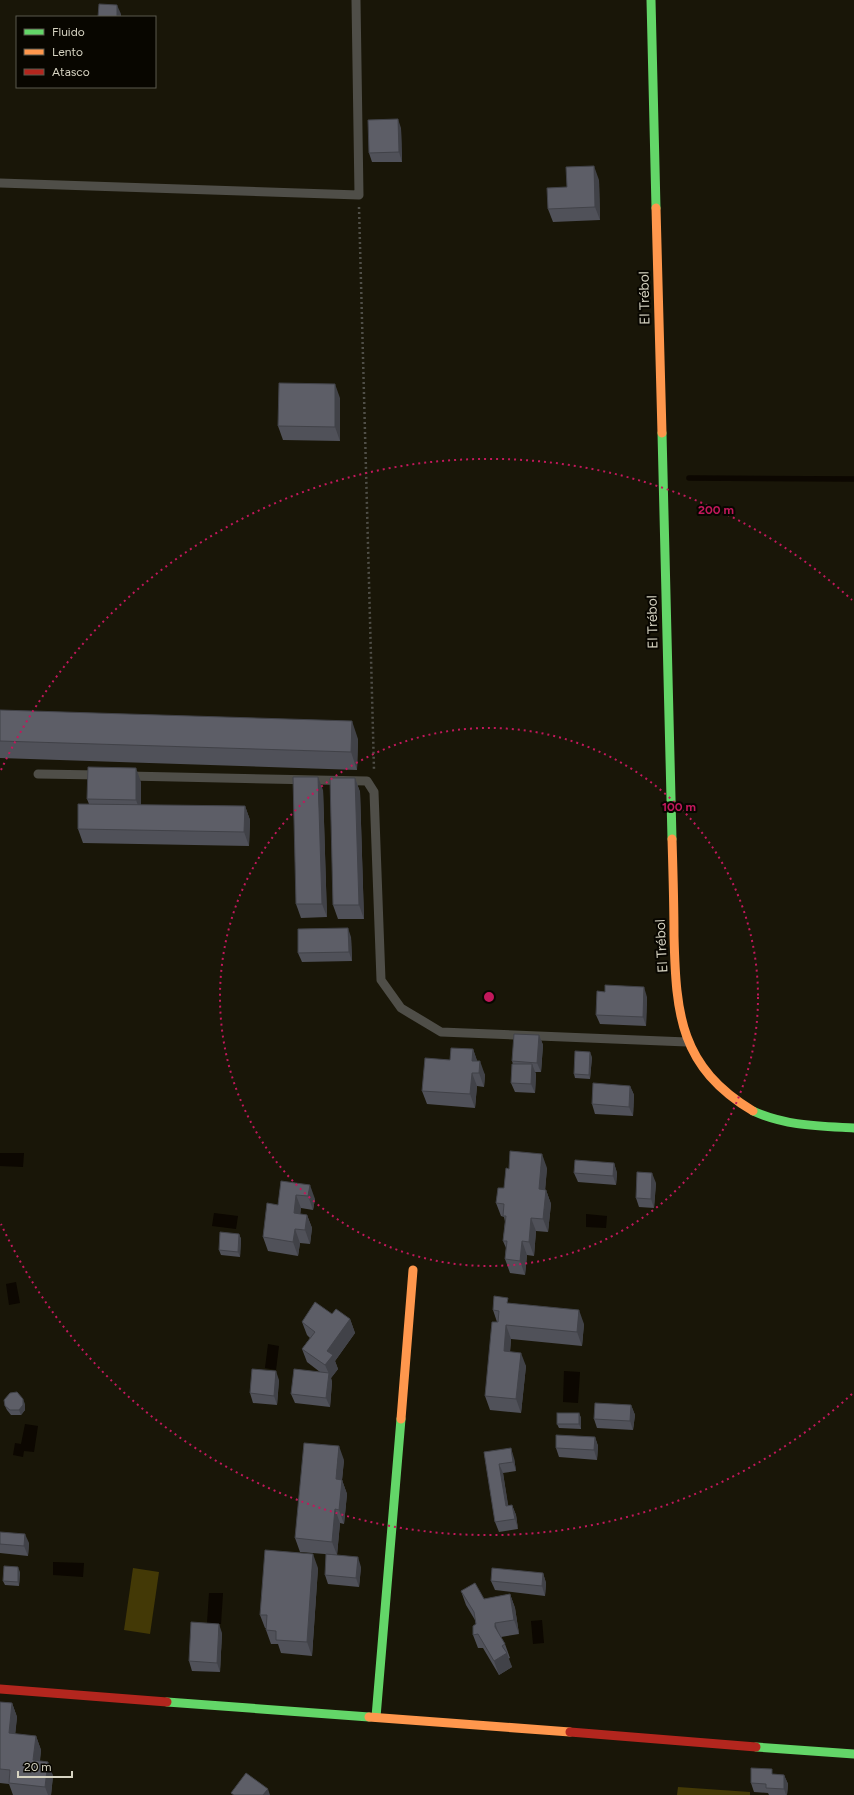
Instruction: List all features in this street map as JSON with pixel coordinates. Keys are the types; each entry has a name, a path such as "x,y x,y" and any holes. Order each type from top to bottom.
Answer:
{"street":[{"name":"El Trébol","path":"651,0 674,926 680,1018 688,1042 703,1069 725,1092 739,1103 775,1119 794,1124 854,1128"},
{"path":"376,1717 413,1270"},
{"path":"0,1689 854,1754"}],"lane":[{"path":"0,184 359,195 356,0"},
{"path":"38,774 367,781 374,792 381,980 401,1008 441,1032 688,1042"}],"path":[{"path":"359,195 374,792"}],"shaded area":[{"path":"0,1153 24,1153 23,1167 0,1166"},
{"path":"214,1213 238,1216 236,1229 212,1226"},
{"path":"586,1214 607,1216 606,1228 586,1227"},
{"path":"16,1282 20,1303 9,1305 6,1284"},
{"path":"268,1344 279,1346 276,1370 265,1368"},
{"path":"564,1371 580,1372 578,1403 563,1402"},
{"path":"25,1424 38,1426 34,1452 24,1451 23,1457 13,1455 15,1443 21,1444"},
{"path":"53,1562 84,1563 83,1577 53,1575"},
{"path":"133,1568 159,1572 150,1634 124,1630"},
{"path":"209,1593 223,1593 221,1624 207,1623"},
{"path":"542,1620 544,1643 533,1644 531,1621"},
{"path":"678,1787 750,1792 750,1795 677,1795"}],"building":[{"path":"99,4 117,5 117,16 98,16"},
{"path":"398,119 399,152 369,153 368,120"},
{"path":"594,166 595,207 548,209 547,188 567,187 566,167"},
{"path":"279,383 335,384 335,427 278,426"},
{"path":"0,710 352,721 351,752 0,741"},
{"path":"88,767 136,768 136,800 87,799"},
{"path":"293,777 318,777 322,904 296,904"},
{"path":"330,778 355,778 359,905 333,905"},
{"path":"78,804 245,806 244,832 78,829"},
{"path":"348,928 349,952 298,953 298,929"},
{"path":"605,985 644,987 643,1017 596,1015 597,991 605,992"},
{"path":"514,1034 539,1035 537,1063 512,1061"},
{"path":"451,1048 473,1049 472,1061 480,1061 479,1073 472,1073 470,1094 422,1091 425,1058 450,1060"},
{"path":"575,1051 590,1052 589,1075 574,1074"},
{"path":"512,1064 532,1064 531,1084 511,1083"},
{"path":"593,1083 630,1086 629,1107 592,1104"},
{"path":"510,1151 542,1154 539,1189 546,1190 543,1219 531,1218 529,1242 522,1241 520,1261 505,1259 507,1241 503,1241 506,1216 503,1216 504,1204 496,1203 498,1188 504,1188 506,1168 509,1169"},
{"path":"575,1160 614,1163 613,1176 574,1173"},
{"path":"637,1172 652,1173 651,1199 636,1198"},
{"path":"281,1181 310,1185 308,1196 296,1195 294,1213 307,1215 305,1230 295,1229 293,1242 263,1237 267,1203 278,1205"},
{"path":"220,1232 239,1234 238,1252 219,1250"},
{"path":"494,1296 508,1298 507,1303 579,1310 577,1332 506,1325 504,1351 521,1353 516,1399 485,1396 492,1322 498,1322 499,1311 493,1310"},
{"path":"315,1302 332,1314 336,1309 350,1319 327,1351 333,1355 325,1365 302,1349 315,1332 302,1322"},
{"path":"252,1369 276,1371 274,1396 250,1393"},
{"path":"294,1369 329,1373 326,1398 291,1394"},
{"path":"17,1392 23,1399 23,1405 19,1410 10,1410 5,1406 4,1400 10,1393"},
{"path":"595,1403 631,1405 630,1421 594,1419"},
{"path":"557,1413 579,1413 579,1424 557,1424"},
{"path":"556,1435 595,1437 594,1450 556,1448"},
{"path":"304,1443 339,1446 336,1479 342,1480 339,1510 335,1509 332,1542 295,1538"},
{"path":"511,1448 513,1462 499,1464 506,1506 512,1505 515,1519 495,1522 484,1452"},
{"path":"0,1532 25,1534 24,1546 0,1544"},
{"path":"265,1550 313,1554 307,1642 276,1640 276,1631 266,1630 267,1615 260,1615"},
{"path":"326,1554 358,1557 356,1578 325,1575"},
{"path":"4,1566 18,1567 18,1582 3,1581"},
{"path":"492,1568 543,1573 542,1586 491,1581"},
{"path":"475,1583 484,1599 510,1594 514,1620 495,1623 495,1627 505,1644 502,1646 507,1653 494,1661 478,1634 473,1635 473,1626 476,1624 474,1612 461,1591"},
{"path":"191,1622 219,1624 217,1663 189,1661"},
{"path":"0,1702 12,1703 9,1733 36,1736 33,1760 48,1762 45,1787 9,1783 10,1770 0,1769"},
{"path":"751,1768 772,1769 772,1774 784,1775 784,1789 766,1788 766,1784 751,1783"},
{"path":"246,1773 268,1789 263,1795 234,1795 231,1793"}],"waterway":[{"path":"689,478 854,479"}],"traffic: fast":[{"path":"651,0 656,208"},
{"path":"662,433 672,839"},
{"path":"753,1111 778,1120 815,1126 854,1128"},
{"path":"376,1717 401,1419"},
{"path":"167,1702 369,1717"},
{"path":"756,1747 854,1754"}],"traffic: slow":[{"path":"656,208 662,433"},
{"path":"672,839 675,964 677,990 687,1037 696,1057 710,1076 729,1094 753,1111"},
{"path":"401,1419 413,1270"},
{"path":"369,1717 570,1732"}],"traffic: jam":[{"path":"0,1689 167,1702"},
{"path":"570,1732 756,1747"}]}
